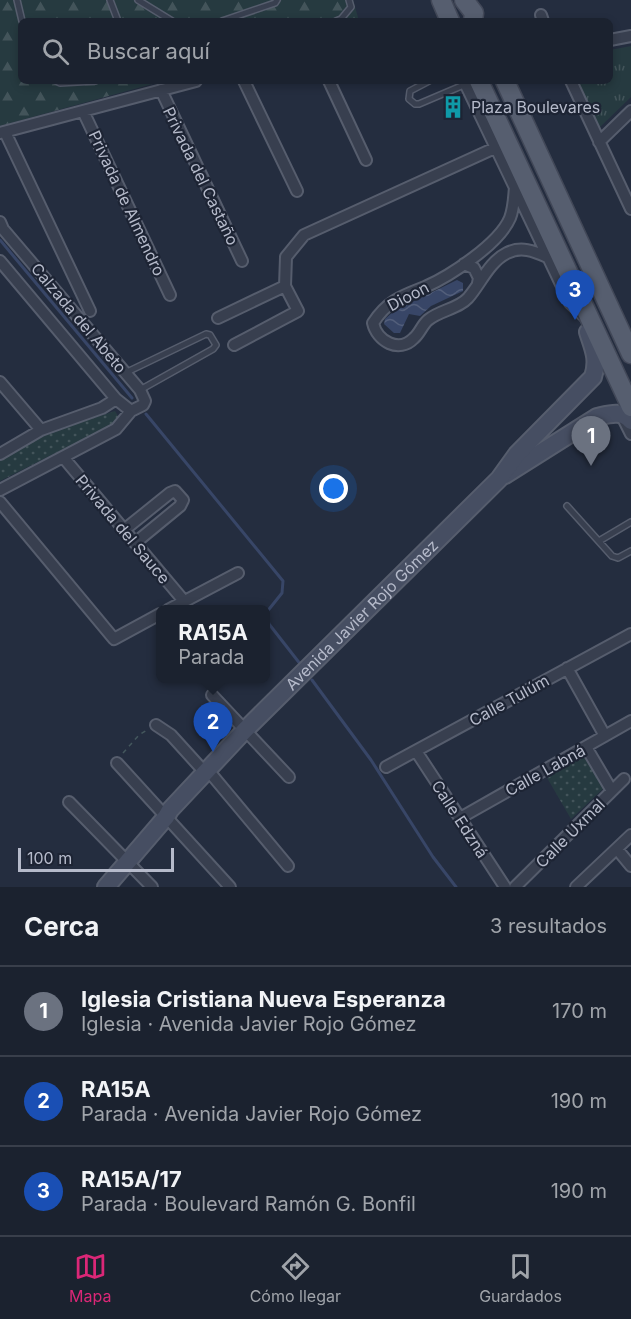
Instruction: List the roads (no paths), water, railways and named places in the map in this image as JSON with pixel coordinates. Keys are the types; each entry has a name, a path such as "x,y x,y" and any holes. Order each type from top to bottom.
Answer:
{"main road":[{"path":"441,0 449,18"},
{"path":"471,84 590,322 628,414"},
{"path":"500,84 507,99 522,119"},
{"path":"506,84 631,354"}],"street":[{"path":"613,39 631,36"},
{"path":"90,311 2,133 184,84"},
{"path":"245,84 297,191"},
{"path":"330,84 366,160"},
{"path":"572,84 631,207"},
{"name":"Privada del Castaño","path":"161,90 242,261"},
{"name":"Privada de Almendro","path":"83,111 170,295"},
{"path":"599,142 631,111"},
{"path":"234,345 297,311 285,286 286,257 304,235 503,145 515,187 547,257 570,303 590,322"},
{"name":"Dioon","path":"506,254 491,267 467,299 427,321 414,339 404,345 392,344 375,332 373,323 380,311 388,304 445,277 496,239 509,219 515,187"},
{"name":"Calzada del Abeto","path":"0,222 3,229 140,390"},
{"path":"496,239 506,254 522,249 547,257"},
{"path":"587,258 631,334"},
{"path":"0,261 116,399 131,411"},
{"path":"464,264 474,268 479,278 478,284"},
{"path":"218,318 285,286"},
{"name":"Avenida Javier Rojo Gómez","path":"106,887 207,769 499,478 517,454 593,377 597,361 594,344 588,333 590,322"},
{"path":"0,382 41,430"},
{"path":"0,490 116,429 131,411 143,405 145,401 140,390"},
{"path":"0,454 41,430 102,408 116,399"},
{"name":"Avenida Javier Rojo Gómez","path":"499,478 597,417 614,412 628,414"},
{"path":"628,414 631,434"},
{"name":"Privada del Sauce","path":"63,457 184,601"},
{"path":"124,530 170,493 175,491 178,494 183,500 180,506 135,543"},
{"path":"0,502 114,639 156,616"},
{"path":"176,605 238,573"},
{"name":"Calle Tulúm","path":"386,767 631,634"},
{"path":"567,668 605,736"},
{"path":"212,695 289,777"},
{"name":"Calle Labná","path":"460,818 631,722"},
{"path":"156,725 171,735 200,767 207,769 288,866"},
{"path":"586,747 612,791"},
{"name":"Calle Edzná","path":"416,751 505,887"},
{"path":"117,763 230,887"},
{"name":"Calle Uxmal","path":"515,887 624,779"},
{"path":"69,802 152,887"},
{"path":"576,887 631,835"},
{"path":"617,849 631,866"}],"lane":[{"path":"17,0 21,18"},
{"path":"110,0 117,18"},
{"path":"138,0 167,18"},
{"path":"231,18 275,3 277,0"},
{"path":"342,18 351,7 349,0"},
{"path":"423,84 410,91 409,99 415,104 465,84"},
{"path":"125,373 206,334 210,335 216,345 213,349 140,390"},
{"path":"567,506 612,556 618,558 631,551"},
{"path":"599,541 631,522"}],"water":[{"path":"457,280 463,283 463,291 431,306 420,316 409,314 400,333 394,333 384,324 385,319 394,311"}],"waterway":[{"path":"0,240 132,398"},
{"path":"146,414 283,581 282,593 270,608"},
{"path":"270,625 301,665"},
{"path":"312,680 371,760 433,857 456,887"}],"place":[{"name":"Plaza Boulevares","path":"453,107"},
{"name":"RA15A/17","path":"575,320"},
{"name":"Iglesia Cristiana Nueva Esperanza","path":"591,466"},
{"name":"RA15A","path":"213,752"}]}
